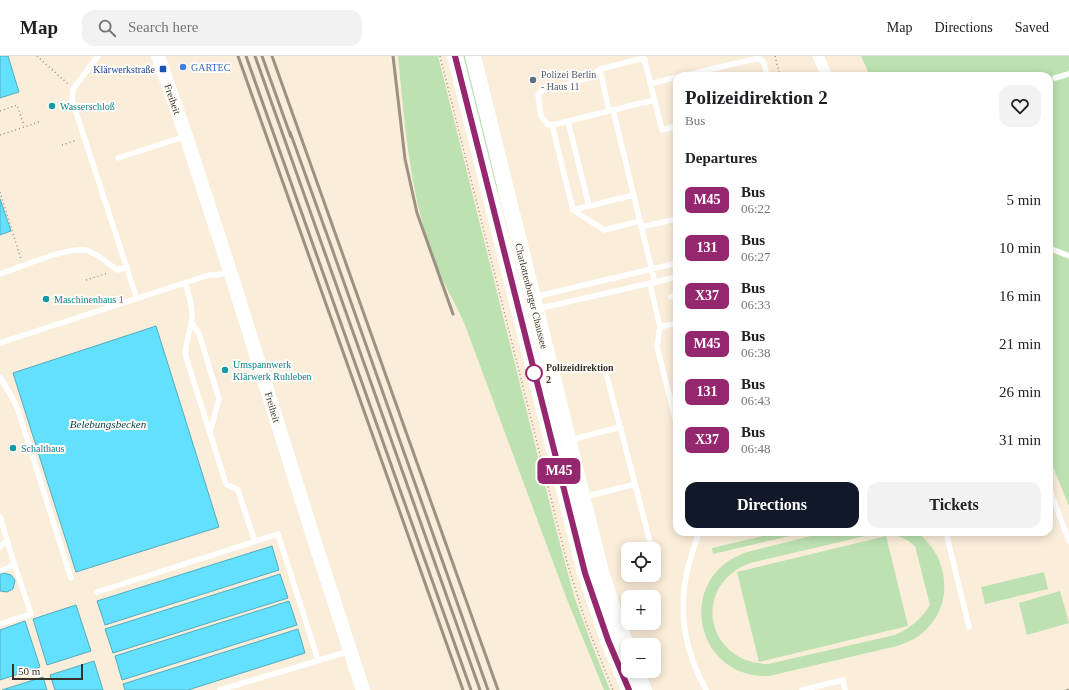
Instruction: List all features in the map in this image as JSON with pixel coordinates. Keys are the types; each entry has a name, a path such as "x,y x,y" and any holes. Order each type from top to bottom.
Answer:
{"main road":[{"name":"Charlottenburger Chaussee","path":"455,56 526,305 568,441 600,568 623,638"},
{"name":"Charlottenburger Chaussee","path":"473,56 585,573 608,640 629,690"},
{"path":"639,678 644,690"}],"street":[{"name":"Freiheit","path":"158,56 186,136 230,272 363,690"},
{"path":"818,56 825,72"}],"lane":[{"path":"98,56 73,89 72,100 137,299"},
{"path":"654,100 552,125 547,124 541,116 538,103 539,93 541,91 589,78 600,69 644,58 662,130 673,127"},
{"path":"699,72 759,58 764,63 766,72"},
{"path":"600,69 634,195 652,269 652,283 660,327 657,347 673,410"},
{"path":"1055,78 1069,74"},
{"path":"650,84 673,78"},
{"path":"568,121 589,206"},
{"path":"552,125 573,210 604,230 673,220"},
{"path":"118,158 186,136"},
{"path":"573,210 634,195"},
{"path":"0,274 64,252 81,249 88,250 96,254 117,270 127,267"},
{"path":"1053,250 1069,256"},
{"path":"526,305 673,264"},
{"path":"0,343 185,283 230,272"},
{"path":"526,305 673,278"},
{"path":"185,283 192,308 186,344 186,357 226,484 238,490 256,542"},
{"path":"191,321 200,334 219,399 210,432"},
{"path":"660,327 673,324"},
{"path":"605,369 649,542"},
{"path":"0,377 18,410 71,578"},
{"path":"568,441 620,427"},
{"path":"582,498 635,484"},
{"path":"1053,499 1069,541"},
{"path":"0,517 32,614 0,624"},
{"path":"97,592 278,534 318,660"},
{"path":"698,536 685,581 682,619 690,653 706,690"},
{"path":"947,536 969,627"},
{"path":"0,547 7,540"},
{"path":"0,571 8,568 14,563"},
{"path":"220,690 350,650"},
{"path":"802,690 843,680 845,690"}],"path":[{"path":"37,56 73,89"},
{"path":"440,56 567,562 586,623 613,690"},
{"path":"775,56 779,72"},
{"path":"0,111 17,106 24,127"},
{"path":"0,135 39,122"},
{"path":"62,145 84,138"},
{"path":"0,192 24,266"},
{"path":"86,280 117,270"}],"green space":[{"path":"398,56 438,56 574,596 610,690 604,690 566,597 465,325 439,272 427,239 414,188 406,135"},
{"path":"461,56 467,56 499,194 491,178"},
{"path":"861,56 1069,56 1069,506 1053,467 1053,72 868,72"},
{"path":"763,536 790,536 713,554 712,548"},
{"path":"811,536 865,536 750,563 731,574 719,588 713,604 713,621 719,637 730,651 747,660 768,664 895,635 911,626 923,615 930,605 915,546 898,536 921,536 928,542 942,568 944,583 943,597 939,611 931,624 920,635 903,644 769,676 751,675 730,666 718,656 709,644 704,630 701,614 703,599 708,584 717,571 739,555"},
{"path":"886,536 908,626 759,662 737,572"},
{"path":"1044,572 1048,589 985,604 981,587"},
{"path":"1060,591 1069,623 1027,635 1019,603"}],"water":[{"path":"0,56 8,56 19,92 0,98"},
{"path":"0,199 11,231 0,235"},
{"name":"Belebungsbecken","path":"156,326 219,527 76,572 13,373"},
{"path":"272,546 279,570 105,625 97,601"},
{"path":"4,573 11,575 15,580 13,589 7,592 0,591 0,574"},
{"path":"280,574 288,598 113,653 105,629"},
{"path":"289,601 297,625 122,680 115,656"},
{"path":"76,605 91,651 47,665 33,619"},
{"path":"25,621 40,667 0,680 0,630"},
{"path":"298,629 305,653 188,690 125,690 123,684"},
{"path":"94,661 103,690 55,690 50,675"},
{"path":"43,677 47,690 2,690"}],"railway":[{"path":"238,56 463,690"},
{"path":"246,56 471,690"},
{"path":"255,56 480,690"},
{"path":"262,56 291,137"},
{"path":"272,56 498,690"},
{"path":"393,56 405,159 417,213 453,314"},
{"path":"290,132 488,690"}],"bus line":[{"name":"M45","path":"455,56 585,573 608,640 629,690"}],"place":[{"name":"GARTEC","path":"183,67"},
{"name":"Klärwerkstraße","path":"163,69"},
{"name":"Polizei Berlin - Haus 11","path":"533,80"},
{"name":"Wasserschloß","path":"52,106"},
{"name":"Maschinenhaus 1","path":"46,299"},
{"name":"Umspannwerk Klärwerk Ruhleben","path":"225,370"},
{"name":"Polizeidirektion 2","path":"534,373"},
{"name":"Schalthaus","path":"13,448"}]}
